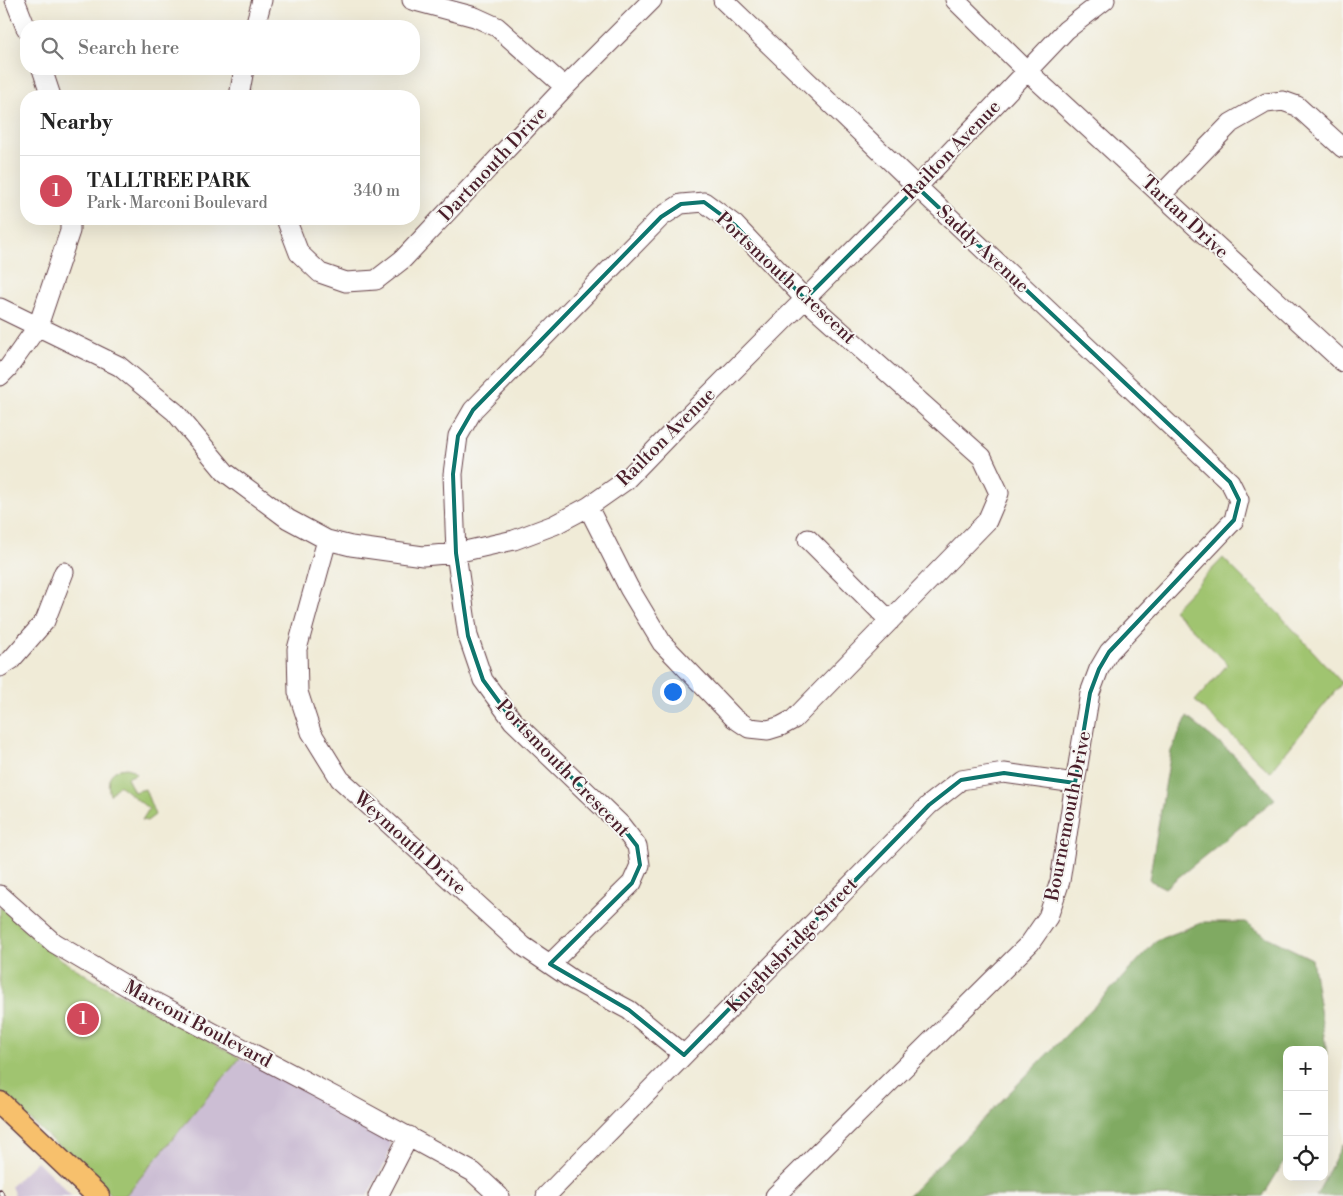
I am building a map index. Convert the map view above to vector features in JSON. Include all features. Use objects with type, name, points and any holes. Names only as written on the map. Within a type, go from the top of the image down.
[{"type":"main road","points":[[0,1103],[98,1196]]},
{"type":"street","points":[[16,0],[23,20]]},
{"type":"street","points":[[257,20],[262,0]]},
{"type":"street","points":[[412,0],[475,17],[497,27],[565,87]]},
{"type":"street","name":"Dartmouth Drive","points":[[288,225],[299,252],[320,273],[346,282],[376,280],[403,259],[565,87],[652,0]]},
{"type":"street","name":"Saddy Avenue","points":[[723,0],[1230,482],[1239,500]]},
{"type":"street","name":"Tartan Drive","points":[[955,0],[1027,71],[1343,362]]},
{"type":"street","name":"Railton Avenue","points":[[0,308],[118,366],[175,412],[225,472],[288,518],[327,540],[351,546],[423,556],[456,553],[514,540],[554,525],[588,507],[625,481],[917,186],[1066,30],[1105,0]]},
{"type":"street","points":[[44,75],[49,90]]},
{"type":"street","points":[[240,90],[243,75]]},
{"type":"street","points":[[1161,195],[1231,123],[1266,103],[1283,101],[1297,106],[1343,148]]},
{"type":"street","name":"Portsmouth Crescent","points":[[550,964],[632,883],[640,865],[637,846],[620,824],[513,721],[483,680],[468,636],[456,553],[453,474],[458,436],[473,410],[661,217],[681,204],[704,202],[735,225],[805,299],[982,457],[999,493],[987,522],[794,719],[768,730],[749,728],[734,718],[662,643],[629,588],[588,507]]},
{"type":"street","points":[[0,376],[8,368],[38,326],[70,231],[70,225]]},
{"type":"street","name":"Bournemouth Drive","points":[[776,1196],[1030,943],[1048,917],[1060,881],[1090,693],[1099,669],[1109,652],[1234,520],[1239,500]]},
{"type":"street","points":[[808,539],[890,620]]},
{"type":"street","name":"Weymouth Drive","points":[[327,540],[297,649],[298,692],[311,732],[340,779],[523,946],[573,980],[629,1010],[684,1055]]},
{"type":"street","points":[[0,668],[11,660],[45,621],[64,572]]},
{"type":"street","name":"Knightsbridge Street","points":[[546,1196],[929,805],[961,780],[1004,773],[1075,783]]},
{"type":"street","name":"Marconi Boulevard","points":[[0,895],[54,943],[147,998],[409,1136]]},
{"type":"street","points":[[378,1196],[409,1136],[473,1172],[499,1196]]},
{"type":"highlighted area","points":[[917,187],[1230,482],[1239,500],[1234,520],[1109,652],[1099,669],[1090,693],[1075,783],[1004,773],[961,780],[929,805],[684,1055],[629,1010],[550,964],[632,883],[640,865],[637,846],[620,824],[513,721],[483,680],[468,636],[456,553],[453,474],[458,436],[473,410],[661,217],[681,204],[704,202],[735,225],[805,299]]},
{"type":"shaded area","points":[[240,1058],[380,1129],[391,1144],[387,1160],[367,1196],[125,1196]]},
{"type":"shaded area","points":[[37,1161],[72,1196],[15,1196],[11,1186]]},
{"type":"green space","points":[[1223,558],[1279,614],[1342,683],[1270,772],[1195,701],[1228,664],[1173,610]]},
{"type":"green space","points":[[1187,717],[1234,755],[1275,799],[1165,888],[1149,880],[1171,751]]},
{"type":"green space","points":[[127,768],[136,774],[127,778],[134,792],[145,789],[155,815],[147,821],[142,820],[149,809],[119,785],[110,795],[108,785],[110,776],[116,771]]},
{"type":"green space","points":[[0,906],[20,926],[59,958],[94,980],[240,1058],[125,1196],[112,1196],[0,1092]]},
{"type":"green space","points":[[1204,922],[1245,922],[1263,935],[1312,959],[1326,1046],[1283,1046],[1283,1164],[1263,1196],[908,1196],[1119,981],[1157,940]]},
{"type":"green space","points":[[1343,1143],[1343,1196],[1316,1196],[1324,1181],[1328,1181],[1328,1172]]},
{"type":"railway","points":[[0,1191],[2,1196]]},
{"type":"place","name":"TALLTREE PARK","points":[[83,1019]]}]
